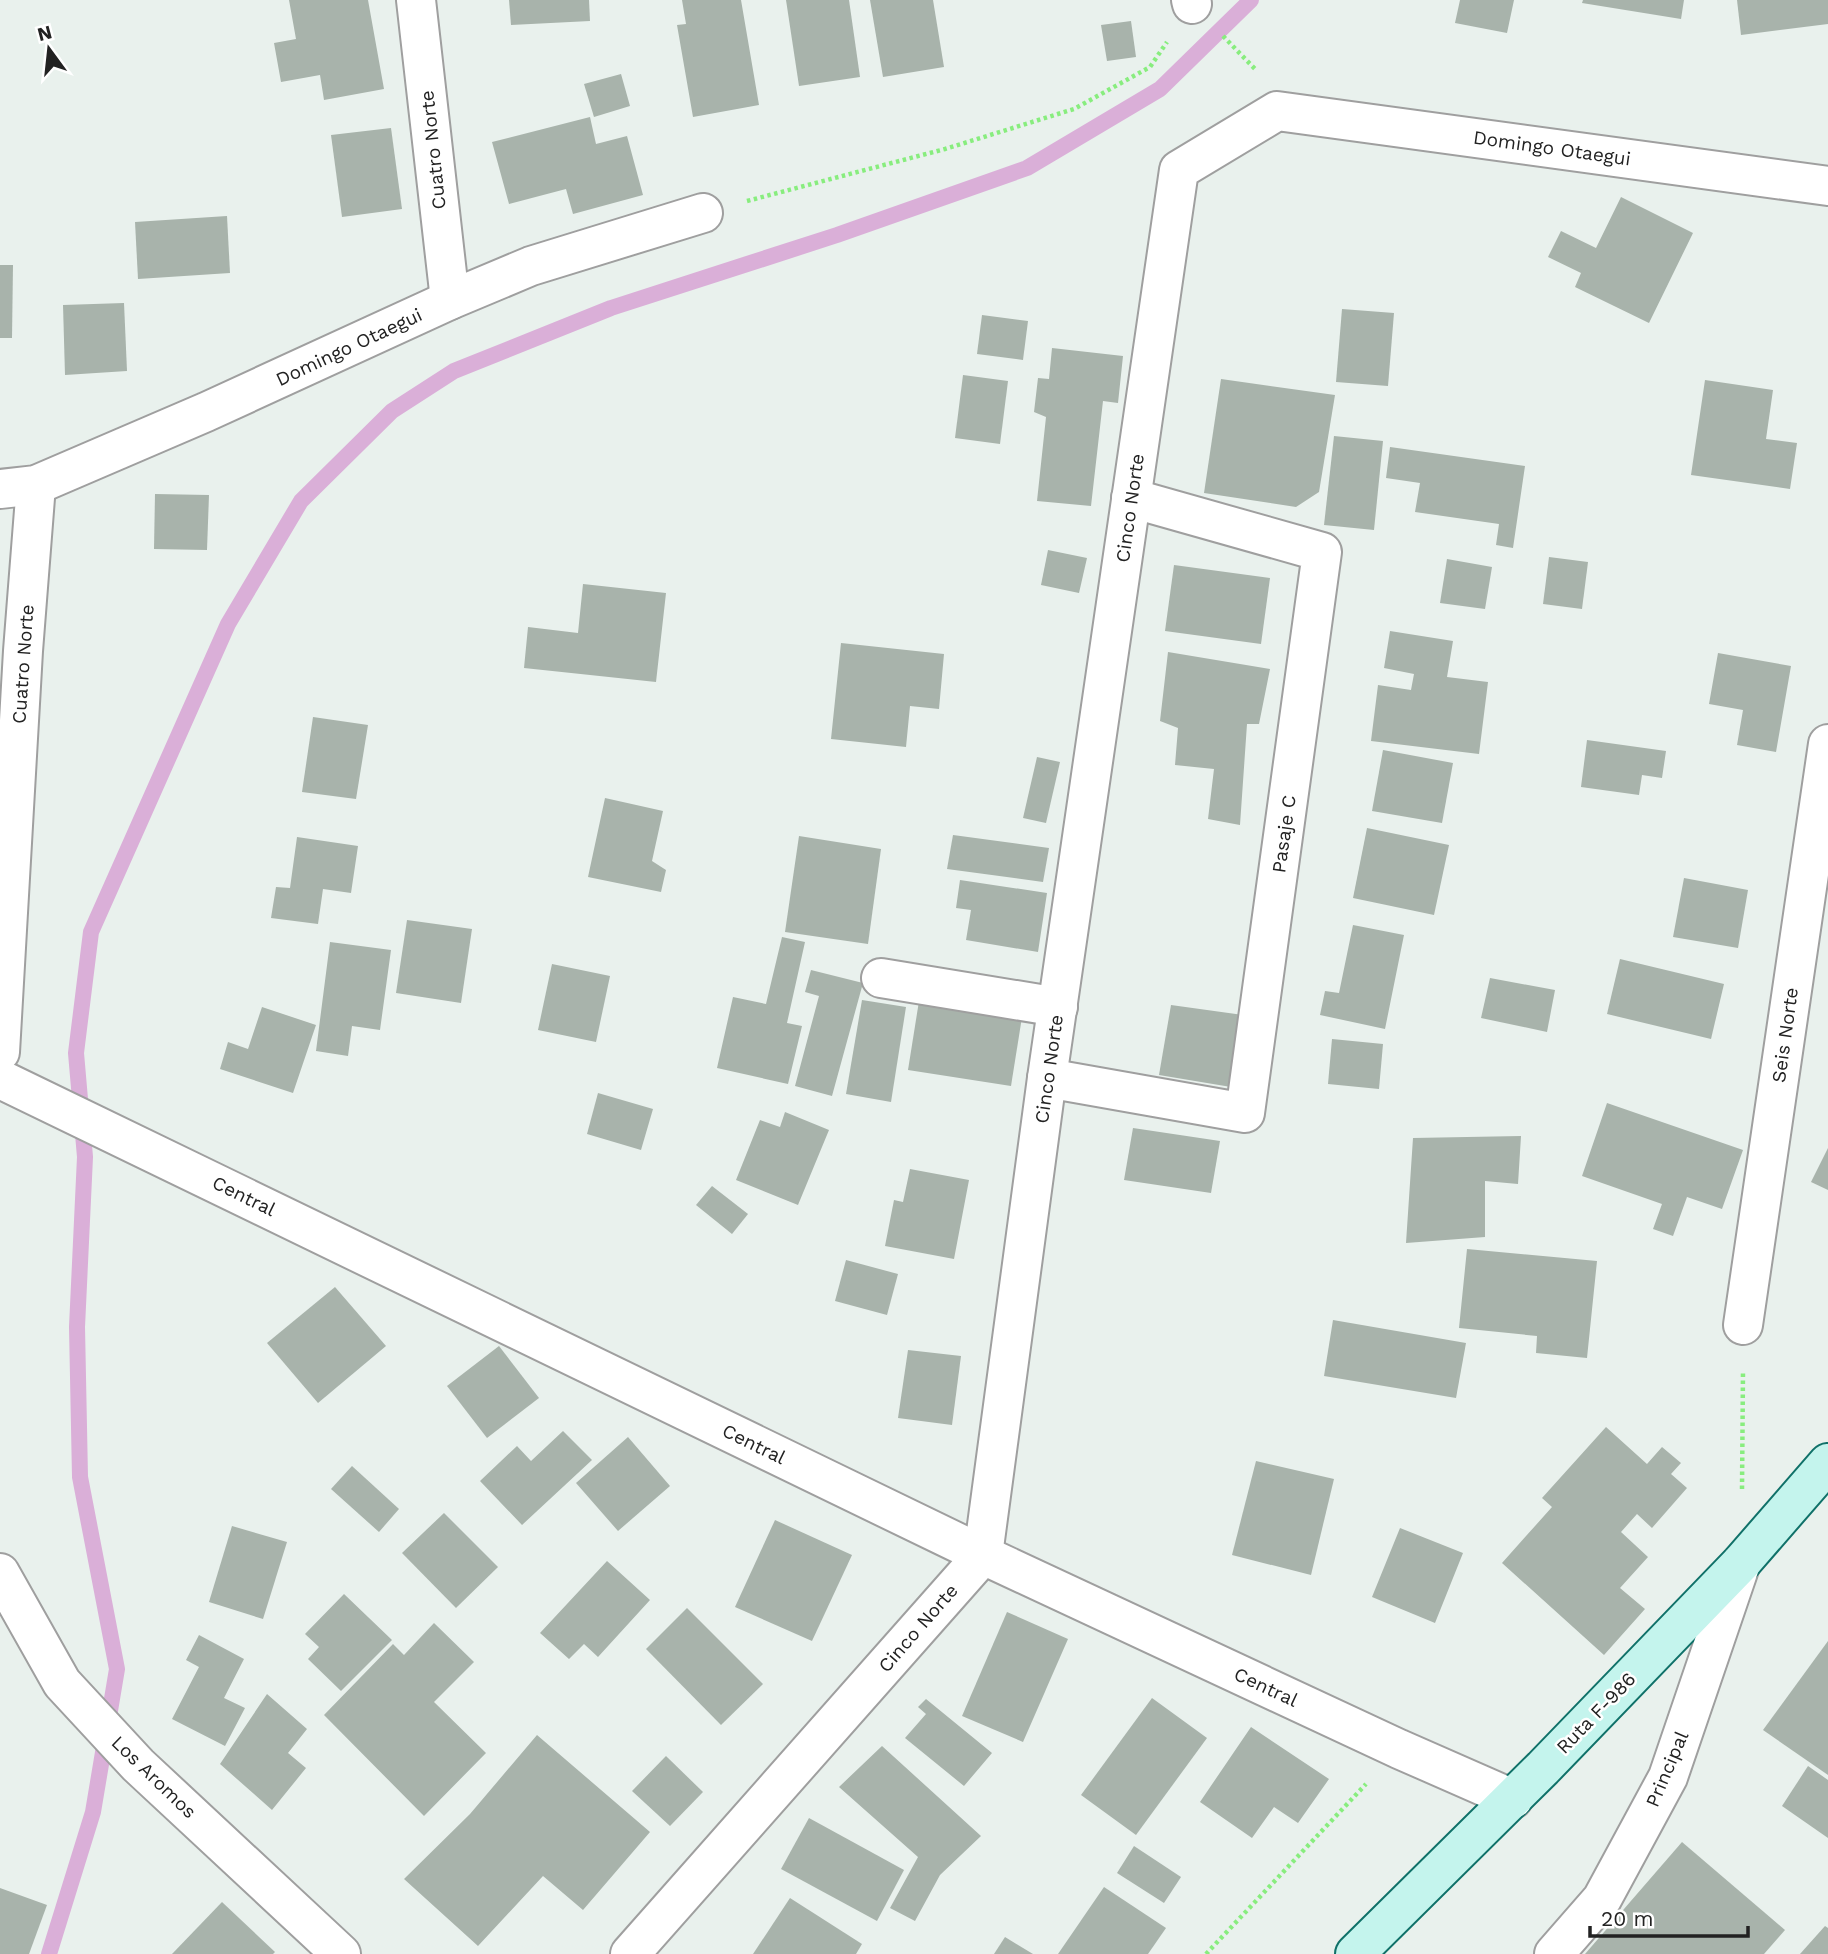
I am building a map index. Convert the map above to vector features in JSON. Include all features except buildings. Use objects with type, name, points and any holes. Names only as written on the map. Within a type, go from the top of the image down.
[{"type":"main road","name":"Ruta F-986","points":[[1354,1954],[1513,1799],[1741,1563],[1828,1463]]},
{"type":"street","name":"Cuatro Norte","points":[[416,0],[450,300]]},
{"type":"street","name":"Domingo Otaegui","points":[[1277,111],[1828,186]]},
{"type":"street","name":"Cinco Norte","points":[[630,1954],[983,1555],[1047,1078],[1179,170],[1277,111]]},
{"type":"street","name":"Domingo Otaegui","points":[[18,487],[206,412],[450,300],[531,266],[703,213]]},
{"type":"street","name":"Cuatro Norte","points":[[0,1052],[23,651],[18,487]]},
{"type":"street","name":"Pasaje C","points":[[1047,1078],[1245,1113],[1322,552],[1131,498]]},
{"type":"street","name":"Seis Norte","points":[[1743,1325],[1828,744]]},
{"type":"street","points":[[881,978],[1058,1007]]},
{"type":"street","name":"Central","points":[[0,1079],[983,1555],[1399,1749],[1513,1799]]},
{"type":"street","name":"Principal","points":[[1554,1954],[1602,1899],[1668,1777],[1741,1563]]},
{"type":"street","name":"Los Aromos","points":[[0,1573],[62,1684],[138,1765],[341,1954]]},
{"type":"path","points":[[703,213],[944,149],[1074,109],[1150,67],[1192,2],[1257,70]]},
{"type":"path","points":[[1742,1493],[1743,1325]]},
{"type":"path","points":[[1206,1954],[1399,1749]]},
{"type":"waterway","points":[[49,1954],[93,1812],[117,1669],[80,1477],[77,1327],[85,1157],[76,1053],[91,932],[228,624],[301,501],[392,411],[454,371],[611,308],[837,235],[1027,168],[1160,89],[1251,0]]}]
